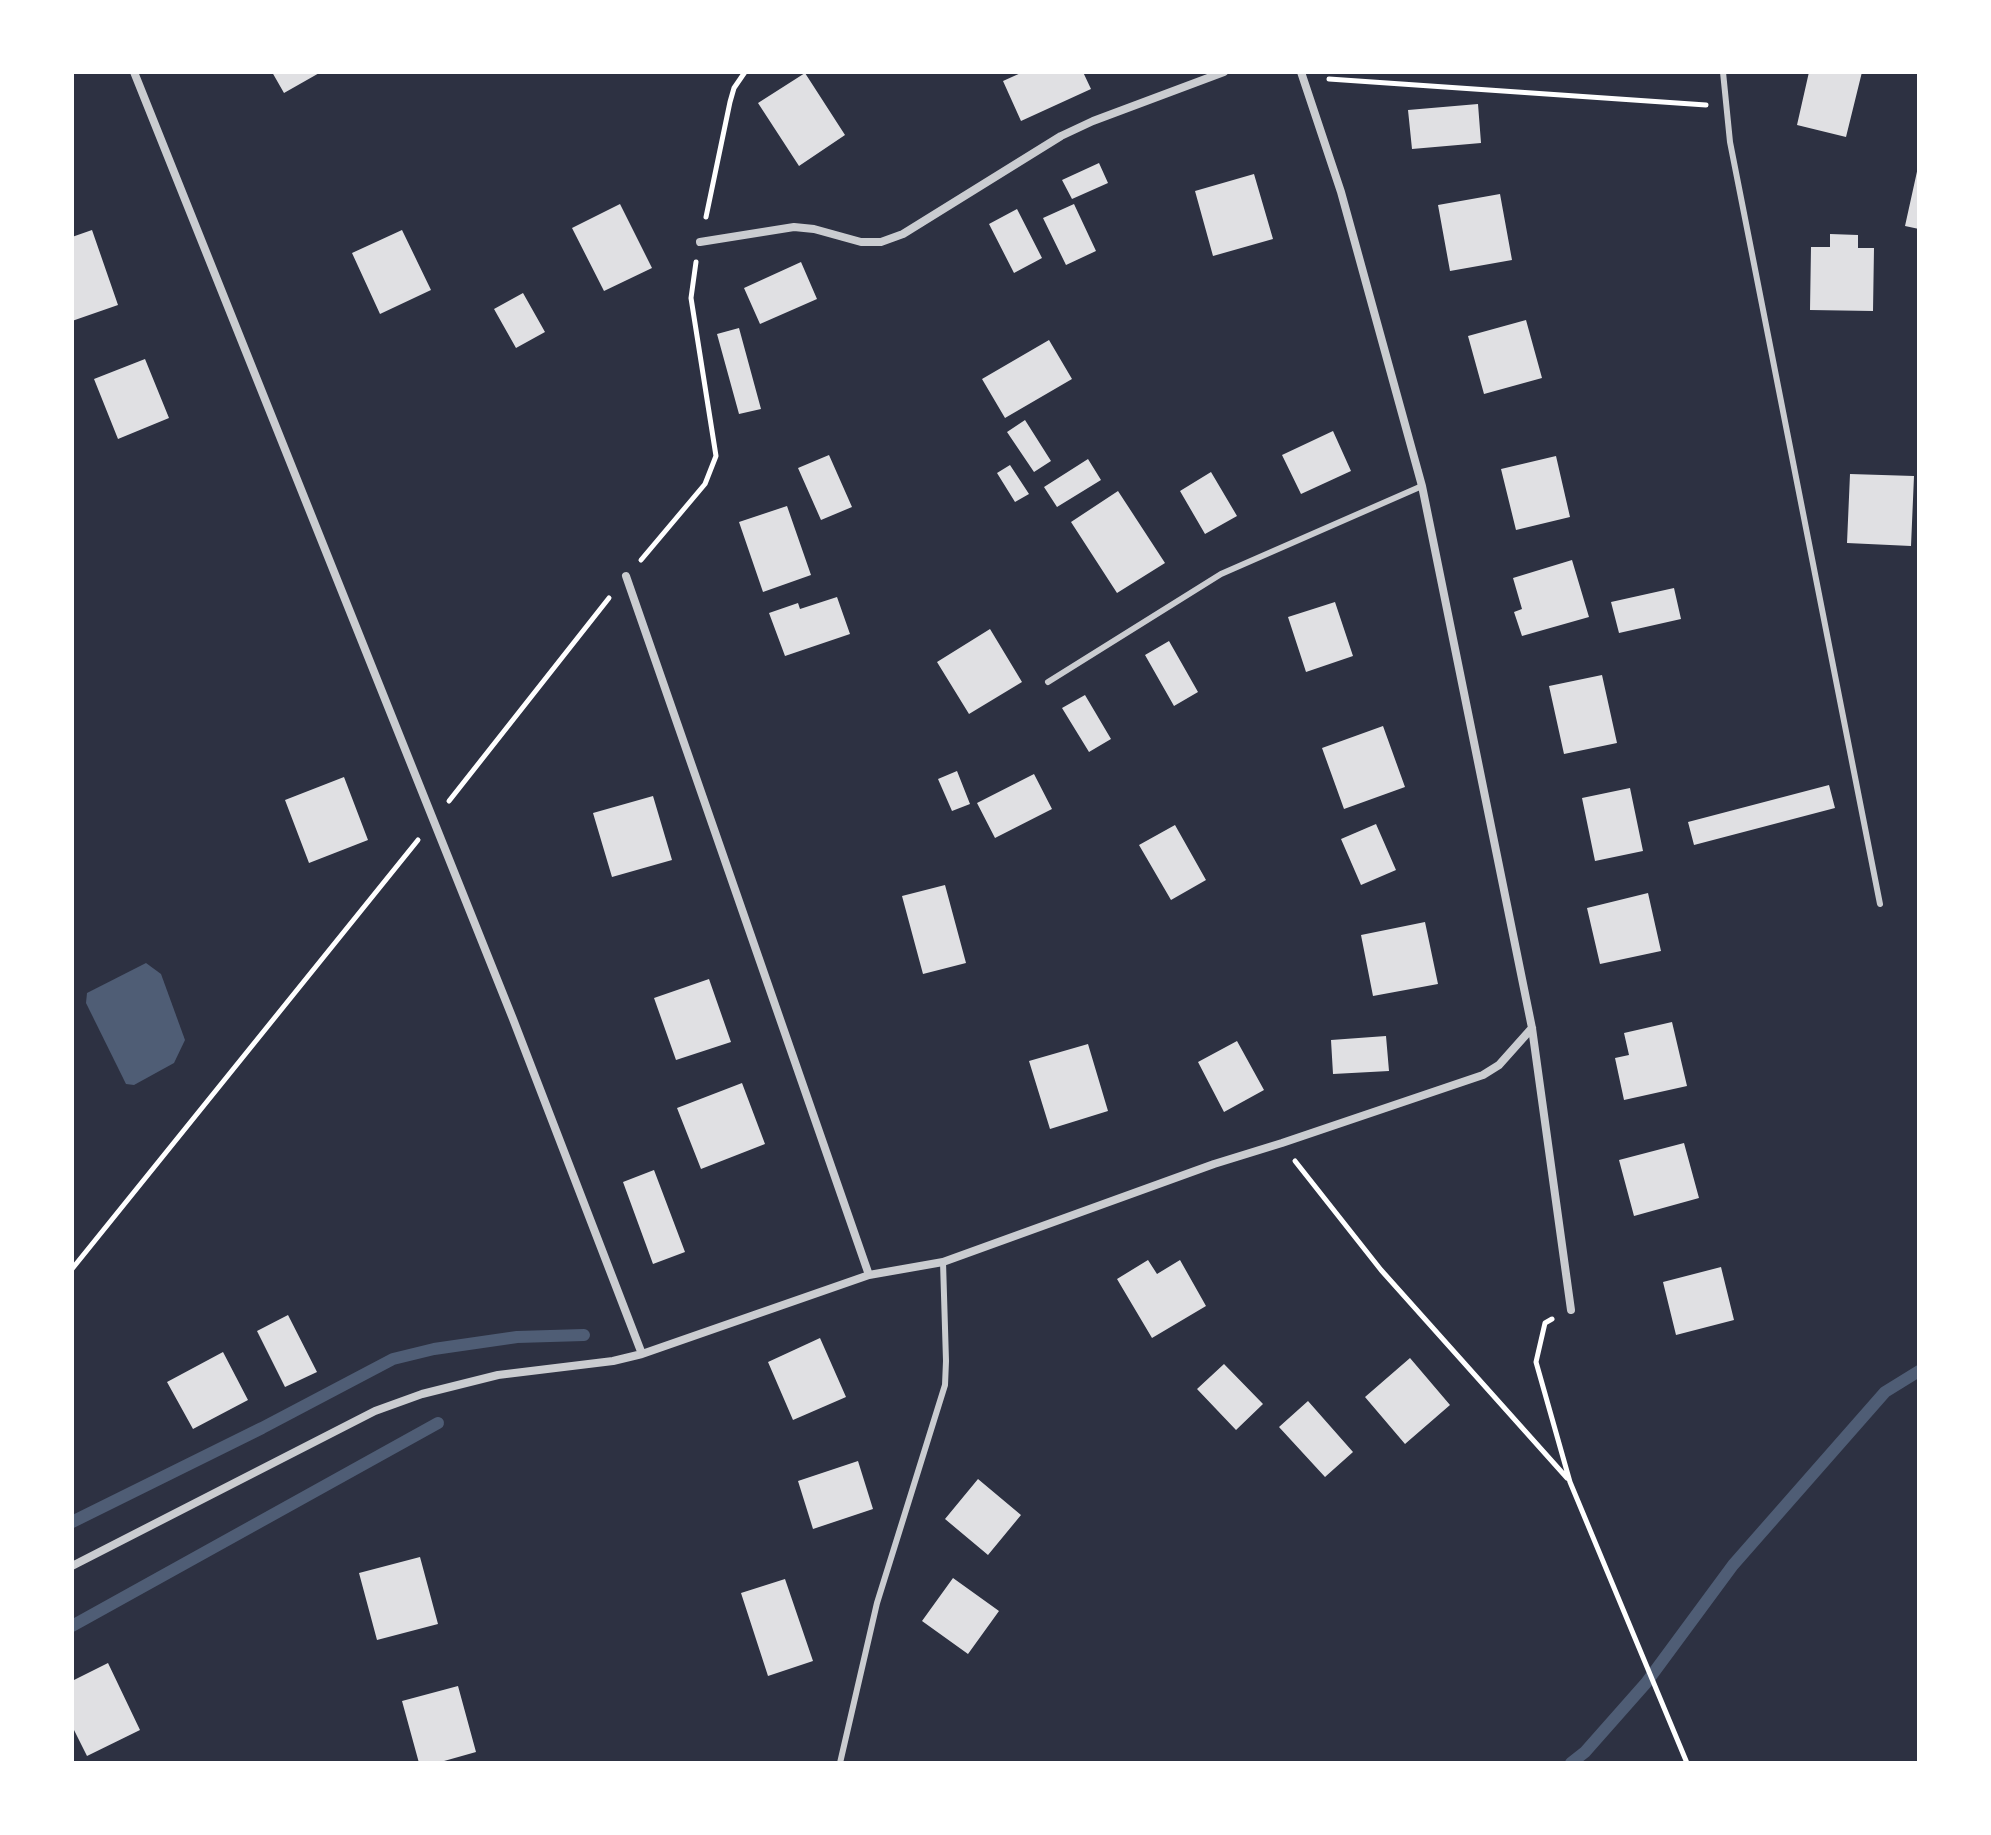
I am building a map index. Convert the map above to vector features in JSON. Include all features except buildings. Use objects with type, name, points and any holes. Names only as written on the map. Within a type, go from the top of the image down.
[{"type":"street","points":[[134,72],[513,1019],[642,1354]]},
{"type":"street","points":[[700,242],[794,227],[814,229],[861,242],[881,242],[903,234],[1061,136],[1224,72]]},
{"type":"street","points":[[1302,75],[1341,192],[1422,486],[1532,1028],[1571,1310]]},
{"type":"street","points":[[626,576],[869,1275]]},
{"type":"street","points":[[72,1566],[375,1411],[410,1398],[498,1375],[613,1361],[642,1354],[869,1275],[943,1262],[1214,1164],[1483,1075],[1499,1065],[1532,1028]]},
{"type":"lane","points":[[1723,72],[1730,142],[1880,904]]},
{"type":"lane","points":[[1048,682],[1221,574],[1422,486]]},
{"type":"lane","points":[[840,1763],[877,1603],[945,1385],[943,1262]]},
{"type":"path","points":[[72,1269],[626,576],[705,484],[716,456],[691,298],[730,102],[734,88],[745,72]]},
{"type":"path","points":[[1302,75],[1727,106]]},
{"type":"path","points":[[1282,1143],[1381,1270],[1570,1482]]},
{"type":"path","points":[[1571,1310],[1545,1323],[1536,1362],[1570,1482],[1687,1763]]},
{"type":"water","points":[[146,963],[161,974],[185,1040],[174,1063],[134,1085],[126,1084],[86,1003],[87,993]]},
{"type":"waterway","points":[[72,1522],[393,1359],[434,1349],[517,1337],[584,1335]]},
{"type":"waterway","points":[[1571,1763],[1585,1752],[1646,1683],[1733,1565],[1885,1392],[1919,1371]]},
{"type":"waterway","points":[[72,1626],[438,1423]]}]
